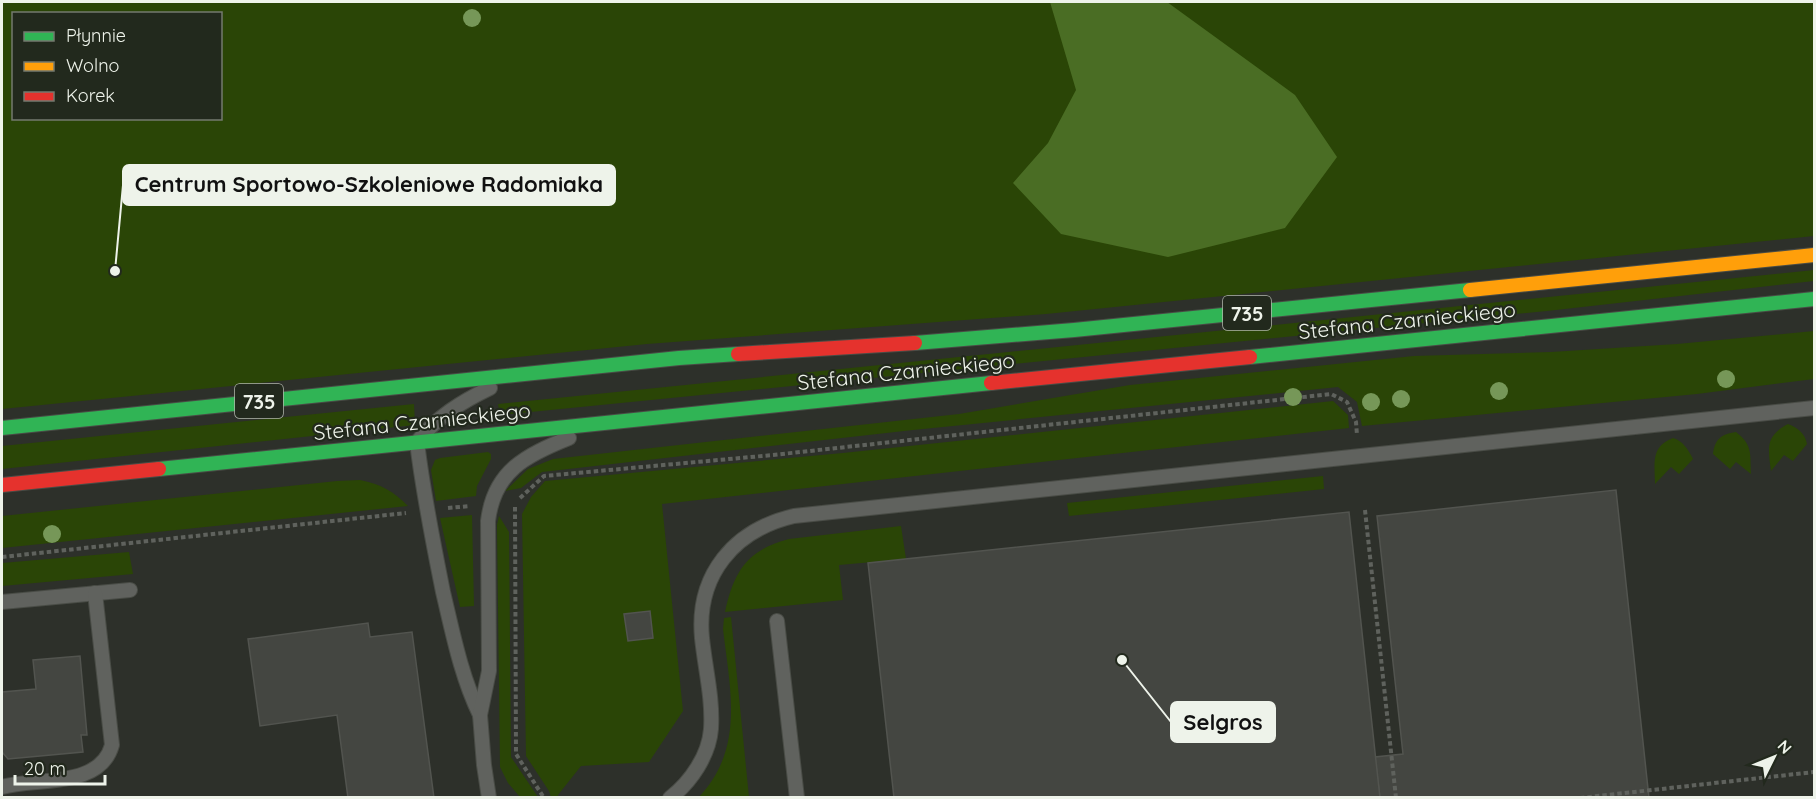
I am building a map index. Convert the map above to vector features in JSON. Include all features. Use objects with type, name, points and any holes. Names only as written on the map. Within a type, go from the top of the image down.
[{"type":"main road","name":"Stefana Czarnieckiego","points":[[2,428],[679,358],[1063,331],[1815,255]]},
{"type":"main road","name":"Stefana Czarnieckiego","points":[[2,485],[1815,299]]},
{"type":"lane","points":[[480,715],[464,677],[448,614],[426,511],[417,442],[428,429],[455,406],[517,374]]},
{"type":"lane","points":[[670,798],[694,772],[702,758],[711,731],[702,636],[704,599],[709,583],[716,569],[733,547],[753,531],[767,524],[794,516],[1815,408]]},
{"type":"lane","points":[[489,798],[480,715],[489,671],[488,533],[490,504],[505,476],[517,464],[544,448],[607,423]]},
{"type":"lane","points":[[2,602],[130,590]]},
{"type":"lane","points":[[2,787],[87,775],[105,761],[111,752],[95,593]]},
{"type":"lane","points":[[777,621],[797,798]]},
{"type":"path","points":[[544,798],[544,794],[516,754],[515,503],[544,476],[773,455],[1332,394],[1347,402],[1356,422],[1358,440]]},
{"type":"path","points":[[438,509],[474,506]]},
{"type":"path","points":[[1365,510],[1396,798]]},
{"type":"path","points":[[2,557],[412,512]]},
{"type":"path","points":[[1580,798],[1815,772]]},
{"type":"green space","points":[[2,2],[1814,2],[1814,236],[1046,314],[647,344],[2,409]]},
{"type":"green space","points":[[1050,2],[1167,2],[1295,95],[1337,157],[1285,228],[1168,257],[1061,234],[1013,183],[1048,143],[1076,90]]},
{"type":"green space","points":[[1814,270],[1814,281],[1547,311],[500,415],[498,404]]},
{"type":"green space","points":[[1814,331],[1814,379],[1697,394],[1362,426],[1357,402],[1338,387],[913,430],[542,472],[521,488],[505,491],[528,469],[553,459],[959,414],[1130,385],[1414,356],[1551,352],[1677,344]]},
{"type":"green space","points":[[1333,401],[1348,415],[1349,428],[662,504],[683,711],[649,762],[581,766],[558,797],[551,797],[526,756],[522,514],[531,497],[545,481],[843,453]]},
{"type":"green space","points":[[414,404],[415,425],[2,469],[2,446]]},
{"type":"green space","points":[[1788,424],[1800,431],[1807,444],[1793,461],[1784,455],[1771,471],[1770,443],[1775,433]]},
{"type":"green space","points":[[1736,432],[1748,446],[1751,474],[1736,462],[1730,469],[1713,454],[1720,438]]},
{"type":"green space","points":[[1673,438],[1685,446],[1693,459],[1679,474],[1671,467],[1655,484],[1657,451],[1660,446]]},
{"type":"green space","points":[[488,452],[491,454],[491,459],[477,486],[476,496],[436,501],[431,470],[435,460]]},
{"type":"green space","points":[[1323,476],[1324,489],[1069,516],[1067,503]]},
{"type":"green space","points":[[360,480],[386,489],[408,506],[2,548],[2,516]]},
{"type":"green space","points":[[472,515],[474,606],[460,607],[440,518]]},
{"type":"green space","points":[[499,516],[509,532],[511,757],[538,797],[520,797],[508,783],[500,767],[497,525]]},
{"type":"green space","points":[[901,526],[906,559],[839,565],[843,600],[725,612],[738,574],[753,556],[763,549],[789,539]]},
{"type":"green space","points":[[129,552],[133,574],[2,586],[2,563]]},
{"type":"green space","points":[[731,617],[749,797],[699,797],[714,778],[729,738],[731,696],[723,629],[724,618]]},
{"type":"building","points":[[1616,490],[1649,798],[1380,798],[1375,757],[1403,754],[1377,516]]},
{"type":"building","points":[[1349,512],[1380,798],[894,798],[868,563]]},
{"type":"building","points":[[650,611],[653,638],[628,641],[624,614]]},
{"type":"building","points":[[368,623],[370,637],[412,632],[434,798],[348,798],[337,715],[260,726],[248,639]]},
{"type":"building","points":[[80,656],[87,735],[81,735],[83,752],[8,759],[2,752],[2,692],[36,689],[33,660]]},
{"type":"traffic: fast","points":[[915,343],[1074,330],[1470,290]]},
{"type":"traffic: fast","points":[[1250,357],[1814,299]]},
{"type":"traffic: fast","points":[[2,428],[679,358],[738,354]]},
{"type":"traffic: fast","points":[[159,469],[991,383]]},
{"type":"traffic: slow","points":[[1470,290],[1814,255]]},
{"type":"traffic: jam","points":[[738,354],[915,343]]},
{"type":"traffic: jam","points":[[991,383],[1250,357]]},
{"type":"traffic: jam","points":[[2,485],[159,469]]},
{"type":"place","name":"Centrum Sportowo-Szkoleniowe Radomiaka","points":[[115,271]]},
{"type":"place","name":"Selgros","points":[[1122,660]]}]
